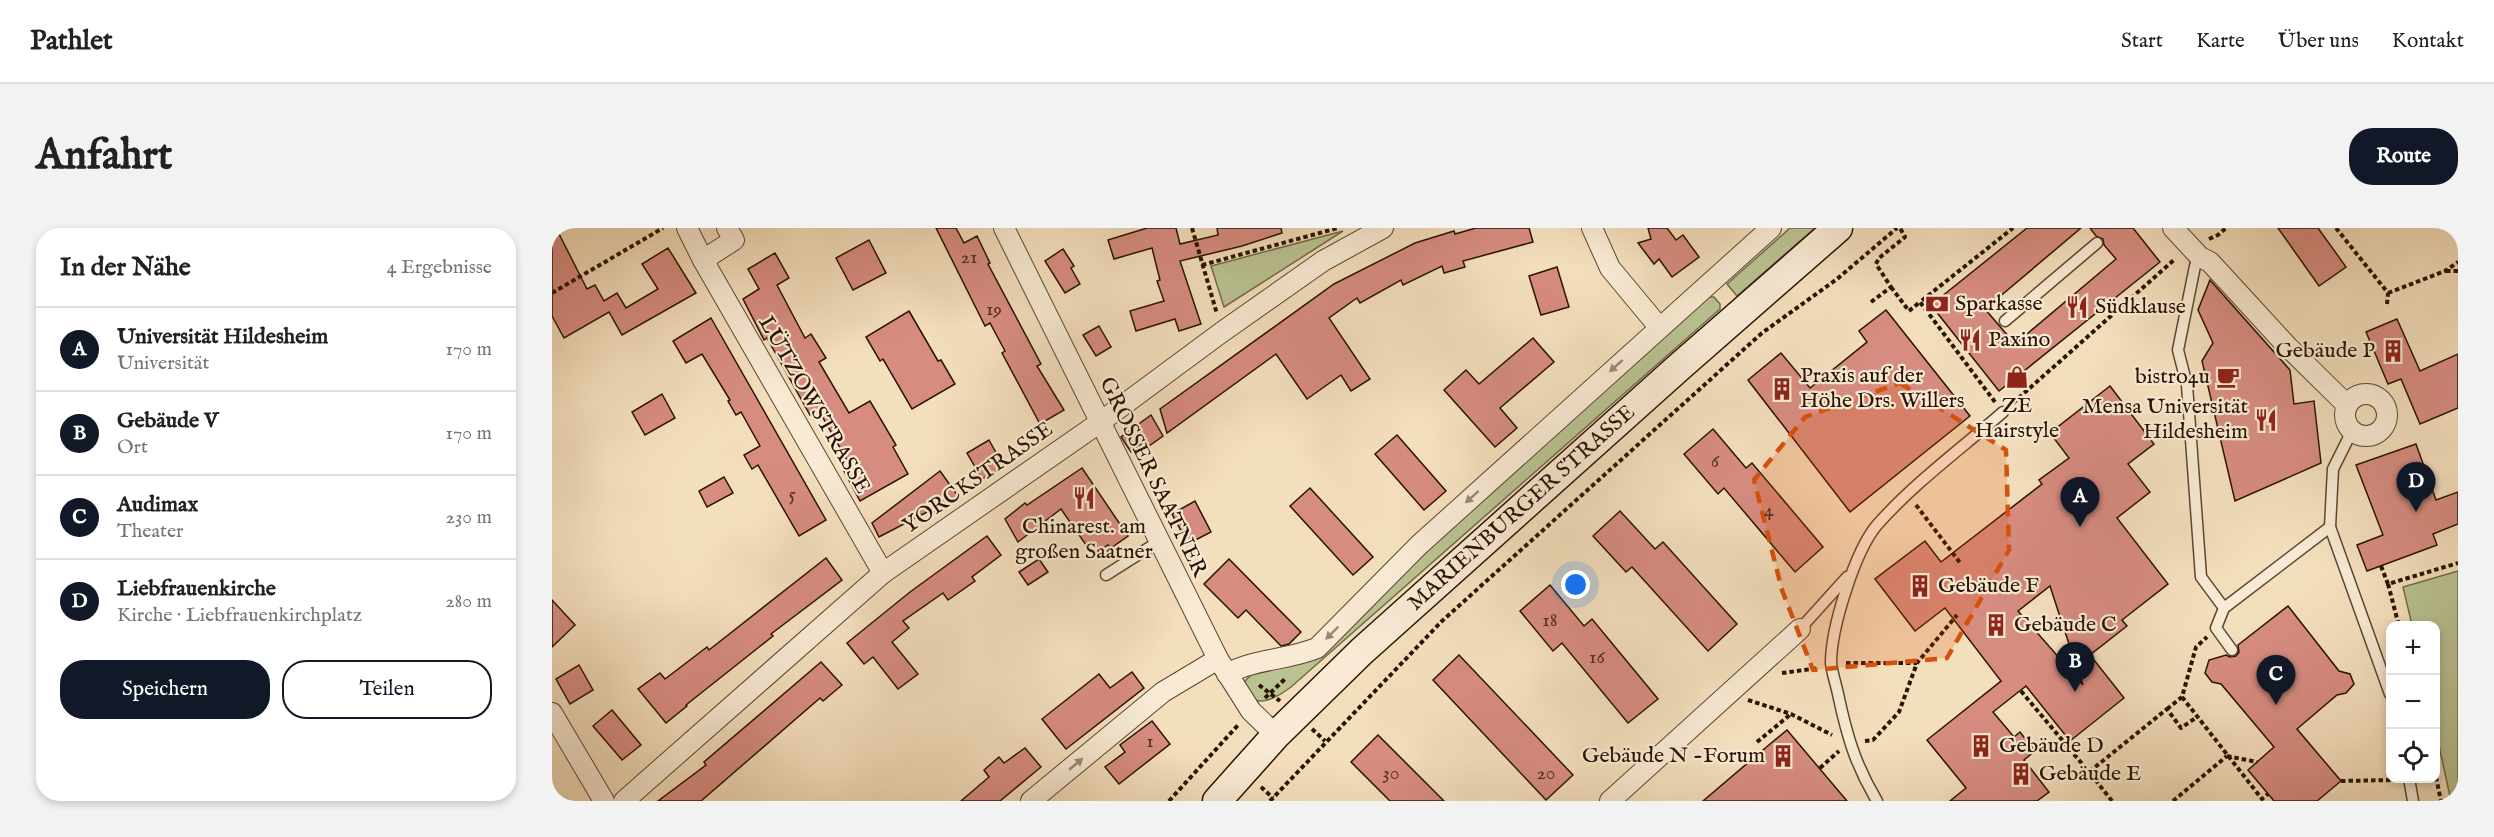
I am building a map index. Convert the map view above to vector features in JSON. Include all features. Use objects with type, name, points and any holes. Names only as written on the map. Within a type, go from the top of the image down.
[{"type":"main road","name":"MARIENBURGER STRASSE","points":[[1217,801],[1276,735],[1362,651],[1838,228]]},
{"type":"street","name":"LÜTZOWSTRASSE","points":[[687,228],[703,260],[883,573]]},
{"type":"street","points":[[703,260],[734,240],[727,228]]},
{"type":"street","name":"GROSSER SAATNER","points":[[1004,228],[1158,542],[1251,711],[1276,735]]},
{"type":"street","name":"YORCKSTRASSE","points":[[624,801],[883,573],[1099,423],[1323,261],[1383,228]]},
{"type":"street","points":[[1592,228],[1610,268],[1659,327]]},
{"type":"street","name":"MARIENBURGER STRASSE","points":[[1227,667],[1299,656],[1317,648],[1419,545],[1771,228]]},
{"type":"street","points":[[2173,228],[2200,257],[2210,262],[2288,347],[2347,405]]},
{"type":"street","points":[[2369,394],[2380,400],[2386,411],[2384,425],[2374,434],[2366,436],[2352,432],[2345,419],[2347,405],[2356,396],[2369,394]]},
{"type":"street","points":[[1610,801],[1800,629]]},
{"type":"street","points":[[1031,801],[1163,692],[1227,667]]},
{"type":"street","points":[[552,713],[604,801]]},
{"type":"lane","points":[[2005,321],[2097,243]]},
{"type":"lane","points":[[2200,257],[2195,266],[2178,350],[2187,385],[2201,577],[2224,608]]},
{"type":"lane","points":[[1877,801],[1863,777],[1849,743],[1831,663],[1845,591],[1851,573],[1876,527],[1908,495],[2003,412]]},
{"type":"lane","points":[[2352,432],[2333,468],[2330,527],[2386,680]]},
{"type":"lane","points":[[2232,650],[2216,628],[2224,608],[2330,527]]},
{"type":"lane","points":[[1106,575],[1158,542]]},
{"type":"lane","points":[[1800,629],[1851,573]]},
{"type":"lane","points":[[2410,783],[2413,801]]},
{"type":"path","points":[[552,293],[663,228]]},
{"type":"path","points":[[1192,228],[1222,332]]},
{"type":"path","points":[[1202,265],[1338,228]]},
{"type":"path","points":[[1270,801],[1442,621],[1762,333],[1837,279],[1898,228],[1905,237],[1876,264],[1909,311],[2013,228]]},
{"type":"path","points":[[2336,228],[2388,293],[2387,304]]},
{"type":"path","points":[[1920,302],[2003,412],[2173,261]]},
{"type":"path","points":[[2388,293],[2445,271],[2458,262]]},
{"type":"path","points":[[2445,271],[2458,272]]},
{"type":"path","points":[[1871,302],[1891,287]]},
{"type":"path","points":[[1908,495],[1961,564]]},
{"type":"path","points":[[2388,584],[2458,563]]},
{"type":"path","points":[[2381,566],[2398,621]]},
{"type":"path","points":[[1820,768],[1849,743],[1873,740],[1899,712],[1917,663],[1957,615]]},
{"type":"path","points":[[2089,772],[2182,697],[2196,647]]},
{"type":"path","points":[[1831,663],[1917,663]]},
{"type":"path","points":[[1227,667],[1297,715],[1325,741]]},
{"type":"path","points":[[2021,691],[2089,772],[2109,800]]},
{"type":"path","points":[[2182,697],[2262,799],[2268,794]]},
{"type":"path","points":[[1742,698],[1791,714],[1849,743]]},
{"type":"path","points":[[2167,709],[2181,728],[2197,717]]},
{"type":"path","points":[[1756,742],[1791,714]]},
{"type":"path","points":[[2227,756],[2257,762]]},
{"type":"path","points":[[2173,801],[2227,756]]},
{"type":"path","points":[[2341,781],[2386,780]]},
{"type":"path","points":[[2437,783],[2441,801]]},
{"type":"highlighted area","points":[[1900,383],[2006,450],[2009,550],[1947,658],[1813,670],[1782,590],[1754,480],[1805,417]]},
{"type":"green space","points":[[1790,228],[1815,228],[1737,296],[1727,284]]},
{"type":"green space","points":[[1343,231],[1224,307],[1211,266]]},
{"type":"green space","points":[[1709,297],[1714,297],[1720,304],[1720,309],[1291,687],[1278,696],[1264,701],[1252,698],[1247,691],[1245,681],[1251,675],[1287,666],[1424,551]]},
{"type":"green space","points":[[2458,571],[2458,801],[2451,801],[2440,750],[2440,621],[2411,621],[2403,587]]},
{"type":"building","points":[[552,228],[556,228],[587,289],[595,285],[604,301],[617,293],[626,308],[658,289],[642,264],[668,248],[696,293],[622,335],[609,312],[564,338],[552,316]]},
{"type":"building","points":[[936,228],[956,228],[964,243],[977,236],[990,263],[988,264],[1041,364],[1037,366],[1064,410],[1040,424],[1002,353],[1005,351],[990,323],[985,326]]},
{"type":"building","points":[[1147,228],[1176,228],[1180,244],[1218,235],[1217,228],[1281,228],[1282,233],[1242,246],[1180,261],[1201,324],[1179,331],[1175,319],[1136,331],[1130,311],[1164,301],[1157,281],[1160,280],[1152,248],[1114,259],[1108,240]]},
{"type":"building","points":[[1476,228],[1529,228],[1533,242],[1463,261],[1465,267],[1444,273],[1442,266],[1403,285],[1401,280],[1360,303],[1357,298],[1329,318],[1370,379],[1351,391],[1341,375],[1307,399],[1276,354],[1167,433],[1160,409],[1334,284],[1415,243],[1454,231],[1455,234]]},
{"type":"building","points":[[1648,228],[1667,228],[1676,240],[1683,235],[1699,257],[1672,277],[1659,259],[1654,264],[1638,243],[1651,239]]},
{"type":"building","points":[[2027,228],[2081,228],[1985,309],[2015,344],[2116,259],[2104,245],[2103,239],[2096,236],[2090,228],[2133,228],[2160,262],[1999,391],[1931,305]]},
{"type":"building","points":[[2278,228],[2318,228],[2346,267],[2319,286]]},
{"type":"building","points":[[869,240],[886,273],[853,290],[836,258]]},
{"type":"building","points":[[1063,249],[1074,266],[1071,268],[1080,284],[1065,293],[1045,261]]},
{"type":"building","points":[[775,253],[789,278],[777,285],[805,338],[811,334],[826,358],[819,362],[849,413],[870,401],[896,445],[893,447],[908,474],[860,501],[844,471],[851,467],[819,411],[810,415],[767,338],[764,340],[743,299],[759,289],[748,269]]},
{"type":"building","points":[[1557,267],[1569,307],[1541,315],[1529,276]]},
{"type":"building","points":[[2210,280],[2290,370],[2294,404],[2314,401],[2321,463],[2235,501],[2202,361],[2213,343],[2198,310]]},
{"type":"building","points":[[1886,310],[1970,416],[1850,512],[1748,380],[1781,353],[1810,388],[1867,342],[1859,331]]},
{"type":"building","points":[[909,311],[938,361],[941,360],[955,384],[912,409],[883,359],[880,361],[866,337]]},
{"type":"building","points":[[711,318],[826,520],[799,536],[758,465],[752,469],[744,455],[760,446],[741,412],[736,415],[728,401],[730,400],[702,354],[686,363],[673,341]]},
{"type":"building","points":[[2397,319],[2420,371],[2458,354],[2458,408],[2420,424],[2401,379],[2388,384],[2366,332]]},
{"type":"building","points":[[1099,326],[1111,347],[1096,356],[1083,335]]},
{"type":"building","points":[[1533,338],[1554,362],[1500,408],[1517,428],[1495,447],[1444,390],[1466,370],[1479,384]]},
{"type":"building","points":[[2110,386],[2154,444],[2128,464],[2150,492],[2117,518],[2168,584],[2122,620],[2127,626],[2090,655],[2124,698],[2070,741],[2026,686],[1993,712],[2014,737],[2020,732],[2035,751],[2024,760],[2049,792],[2037,801],[1950,801],[1966,788],[1927,740],[2001,681],[1945,608],[1915,631],[1875,579],[1925,541],[1941,562],[2042,484],[2039,480],[2069,458],[2050,433]],"holes":[[[2050,586],[2083,685],[2018,611]]]},
{"type":"building","points":[[662,394],[675,418],[645,435],[632,412]]},
{"type":"building","points":[[1151,415],[1163,436],[1149,446],[1145,441],[1131,452],[1121,437]]},
{"type":"building","points":[[1713,429],[1746,468],[1752,463],[1823,547],[1795,572],[1724,488],[1718,494],[1684,454]]},
{"type":"building","points":[[1397,435],[1446,491],[1424,510],[1375,454]]},
{"type":"building","points":[[989,440],[1004,467],[982,479],[967,453]]},
{"type":"building","points":[[2416,444],[2436,500],[2458,492],[2458,524],[2433,534],[2437,545],[2367,571],[2357,545],[2383,535],[2356,465]]},
{"type":"building","points":[[1082,468],[1128,536],[1111,548],[1108,545],[1093,555],[1061,509],[1018,542],[1005,519],[1025,503],[1027,505]]},
{"type":"building","points":[[940,471],[958,496],[933,513],[931,510],[879,537],[872,523]]},
{"type":"building","points":[[724,477],[733,493],[707,507],[699,491]]},
{"type":"building","points":[[1310,488],[1373,557],[1353,575],[1290,506]]},
{"type":"building","points":[[1195,501],[1211,532],[1188,544],[1172,514]]},
{"type":"building","points":[[1620,511],[1655,549],[1663,542],[1737,624],[1708,651],[1632,567],[1626,572],[1593,536]]},
{"type":"building","points":[[987,536],[1001,555],[972,577],[975,581],[948,600],[943,593],[903,621],[909,628],[892,642],[918,674],[898,689],[873,657],[864,664],[847,643],[910,592]]},
{"type":"building","points":[[826,558],[842,580],[771,634],[773,636],[666,723],[638,689],[660,673],[665,679],[707,647],[709,650]]},
{"type":"building","points":[[1039,559],[1048,572],[1028,585],[1019,572]]},
{"type":"building","points":[[1229,559],[1301,632],[1289,644],[1281,646],[1246,610],[1238,618],[1204,584]]},
{"type":"building","points":[[1550,585],[1584,626],[1592,619],[1658,699],[1628,723],[1562,643],[1553,651],[1520,611]]},
{"type":"building","points":[[552,600],[575,625],[552,647]]},
{"type":"building","points":[[2288,606],[2339,671],[2350,674],[2354,684],[2346,693],[2337,695],[2297,729],[2341,781],[2317,801],[2274,801],[2248,770],[2274,747],[2221,684],[2212,682],[2205,673],[2209,660],[2226,655],[2236,656],[2239,652],[2238,645]]},
{"type":"building","points":[[1459,655],[1573,775],[1546,800],[1433,680]]},
{"type":"building","points":[[821,662],[842,685],[823,701],[820,698],[701,801],[658,801],[706,765],[704,762]]},
{"type":"building","points":[[579,665],[593,690],[570,704],[556,679]]},
{"type":"building","points":[[1132,672],[1144,688],[1066,749],[1042,719],[1099,674],[1110,688]]},
{"type":"building","points":[[612,710],[641,745],[622,760],[593,726]]},
{"type":"building","points":[[1152,721],[1170,744],[1119,784],[1105,767],[1125,752],[1120,745]]},
{"type":"building","name":"Gebäude N -Forum","points":[[1787,730],[1847,801],[1703,801],[1770,744]]},
{"type":"building","points":[[1378,735],[1444,801],[1390,801],[1351,762]]},
{"type":"building","points":[[1025,748],[1041,767],[1000,801],[961,801],[989,777],[984,770],[999,757],[1004,763]]},
{"type":"place","name":"Sparkasse","points":[[1937,304]]},
{"type":"place","name":"Südklause","points":[[2077,307]]},
{"type":"place","name":"Paxino","points":[[1970,340]]},
{"type":"place","name":"Gebäude P","points":[[2393,351]]},
{"type":"place","name":"ZE Hairstyle","points":[[2017,377]]},
{"type":"place","name":"bistro4u","points":[[2228,377]]},
{"type":"place","name":"Praxis auf der Höhe Drs. Willers","points":[[1782,389]]},
{"type":"place","name":"Mensa Universität Hildesheim","points":[[2266,420]]},
{"type":"place","name":"Chinarest. am großen Saatner","points":[[1084,498]]},
{"type":"place","name":"Liebfrauenkirche","points":[[2416,512]]},
{"type":"place","name":"Universität Hildesheim","points":[[2080,527]]},
{"type":"place","name":"Gebäude F","points":[[1920,586]]},
{"type":"place","name":"Gebäude C","points":[[1996,625]]},
{"type":"place","name":"Gebäude V","points":[[2075,692]]},
{"type":"place","name":"Audimax","points":[[2276,705]]},
{"type":"place","name":"Gebäude D","points":[[1981,746]]},
{"type":"place","name":"Gebäude N -Forum","points":[[1783,756]]},
{"type":"place","name":"Gebäude E","points":[[2021,774]]}]
